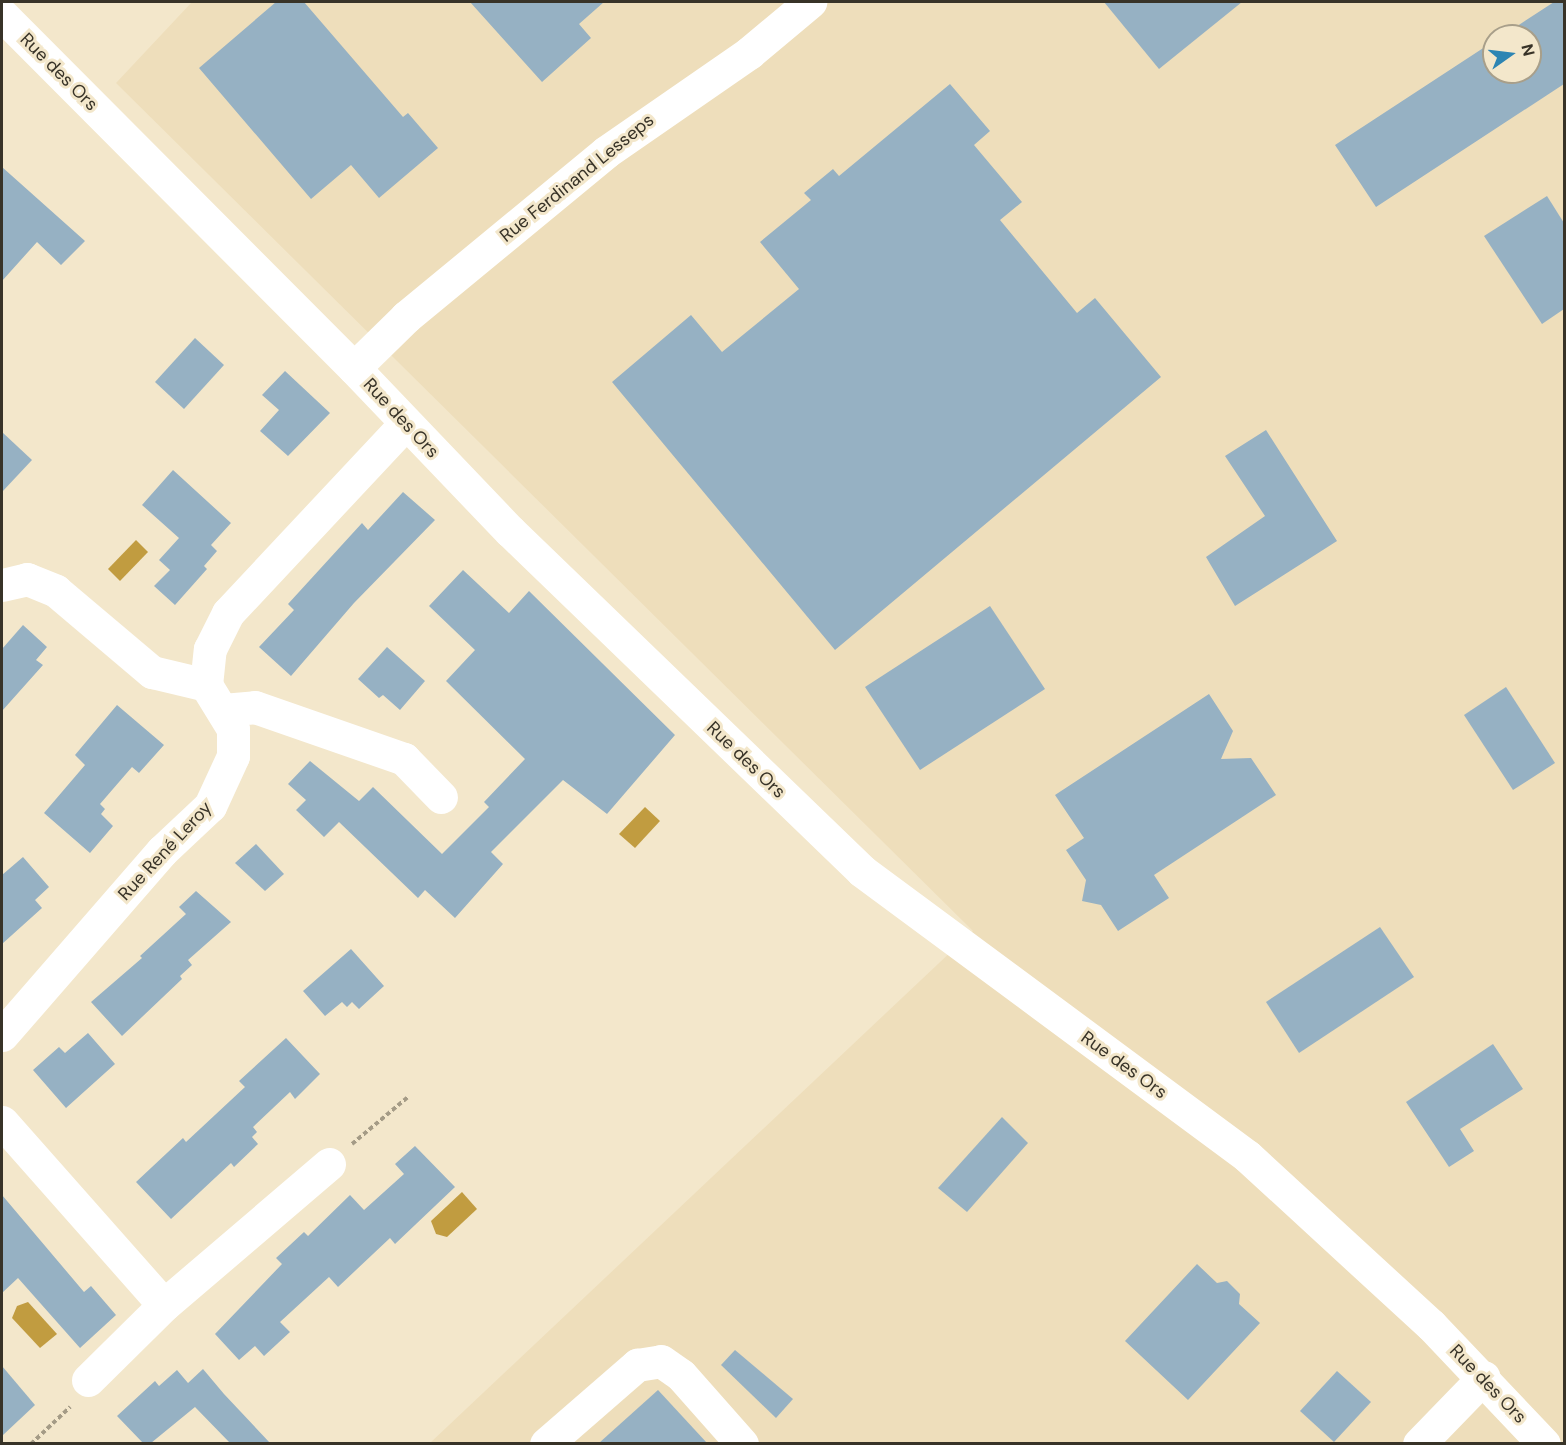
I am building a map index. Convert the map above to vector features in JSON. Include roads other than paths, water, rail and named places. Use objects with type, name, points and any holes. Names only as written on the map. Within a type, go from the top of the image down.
[{"type":"street","name":"Rue Ferdinand Lesseps","points":[[354,368],[406,317],[606,152],[749,53],[810,2]]},
{"type":"street","name":"Rue des Ors","points":[[2,15],[354,368],[510,531],[862,871],[1247,1156],[1484,1377],[1544,1443]]},
{"type":"street","name":"Rue René Leroy","points":[[2,1035],[162,851],[210,806],[233,756],[233,729],[214,698],[210,649],[228,613],[406,423]]},
{"type":"street","points":[[2,585],[27,579],[56,591],[152,672],[214,698],[255,706],[404,759],[441,797]]},
{"type":"street","points":[[2,1122],[164,1305]]},
{"type":"street","points":[[88,1380],[164,1305],[329,1164]]},
{"type":"street","points":[[546,1443],[637,1365],[661,1361],[681,1375],[742,1443]]},
{"type":"street","points":[[1419,1443],[1484,1377]]}]
